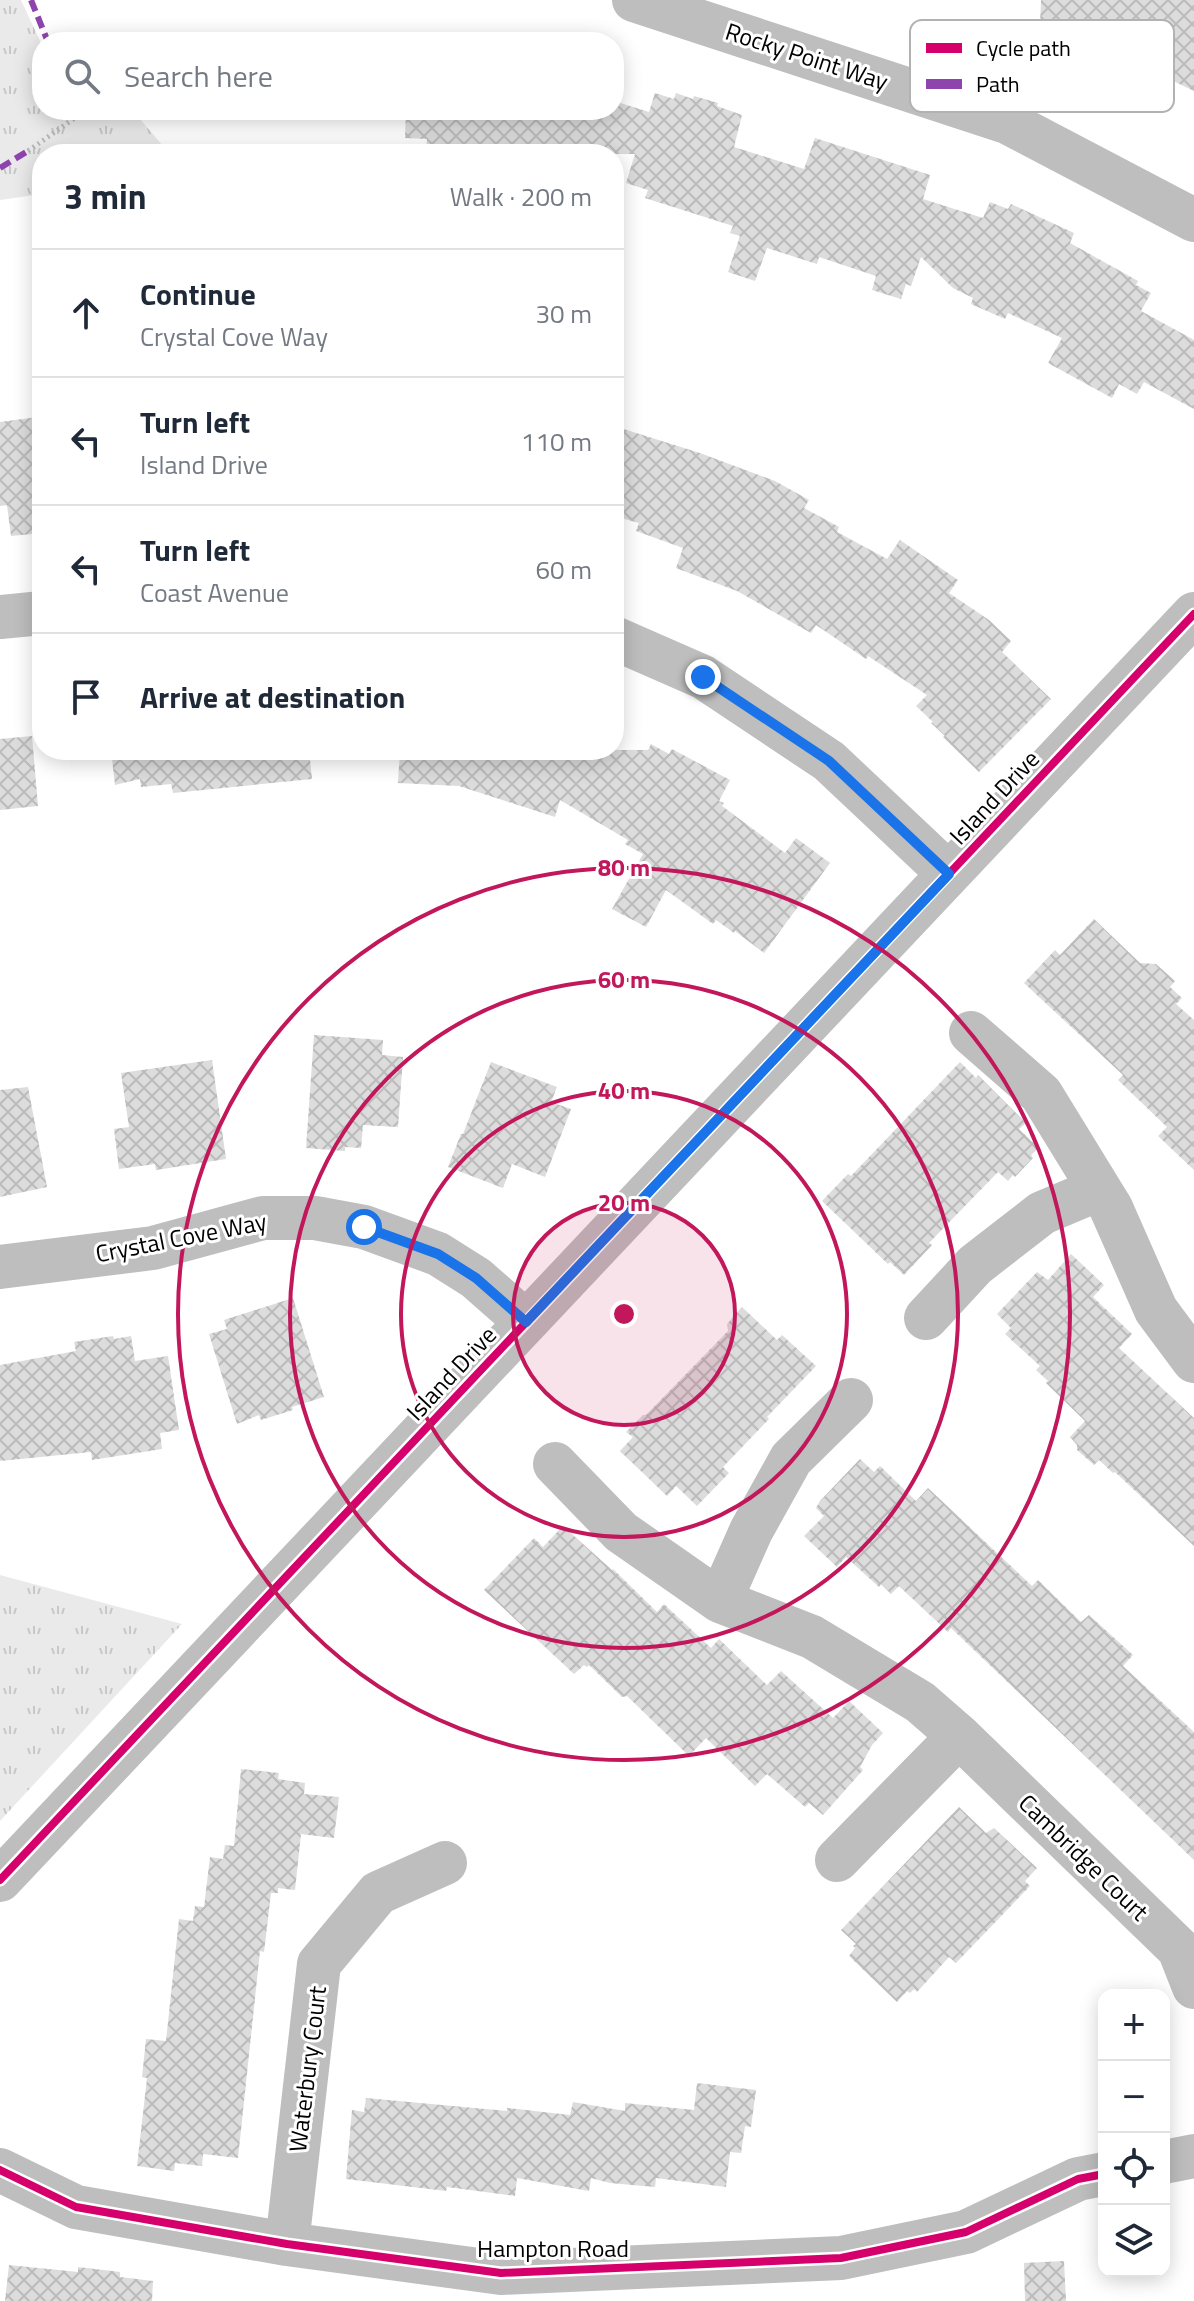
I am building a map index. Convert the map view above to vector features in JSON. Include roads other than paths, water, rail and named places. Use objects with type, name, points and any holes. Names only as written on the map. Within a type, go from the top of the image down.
[{"type":"street","name":"Rocky Point Way","points":[[634,0],[910,90]]},
{"type":"street","name":"Rocky Point Way","points":[[976,112],[1007,122],[1194,220]]},
{"type":"street","points":[[0,617],[32,614]]},
{"type":"street","name":"Island Drive","points":[[0,1880],[1194,614]]},
{"type":"street","points":[[624,642],[703,677],[829,761],[949,874]]},
{"type":"street","points":[[971,1033],[1041,1094],[1111,1208],[1156,1310],[1194,1361]]},
{"type":"street","points":[[926,1318],[975,1265],[1042,1213],[1099,1189]]},
{"type":"street","name":"Crystal Cove Way","points":[[0,1267],[153,1248],[263,1218],[315,1218],[364,1227],[438,1254],[476,1278],[526,1322]]},
{"type":"street","points":[[720,1601],[751,1531],[791,1459],[851,1400]]},
{"type":"street","name":"Cambridge Court","points":[[555,1464],[621,1532],[720,1601],[812,1637],[920,1702],[1179,1949],[1194,1987]]},
{"type":"street","points":[[837,1860],[959,1736]]},
{"type":"street","name":"Waterbury Court","points":[[287,2244],[319,1964],[378,1893],[445,1863]]},
{"type":"street","points":[[1170,2161],[1194,2156]]},
{"type":"street","name":"Hampton Road","points":[[0,2170],[76,2207],[287,2244],[501,2273],[841,2258],[966,2232],[1078,2179],[1098,2175]]}]
